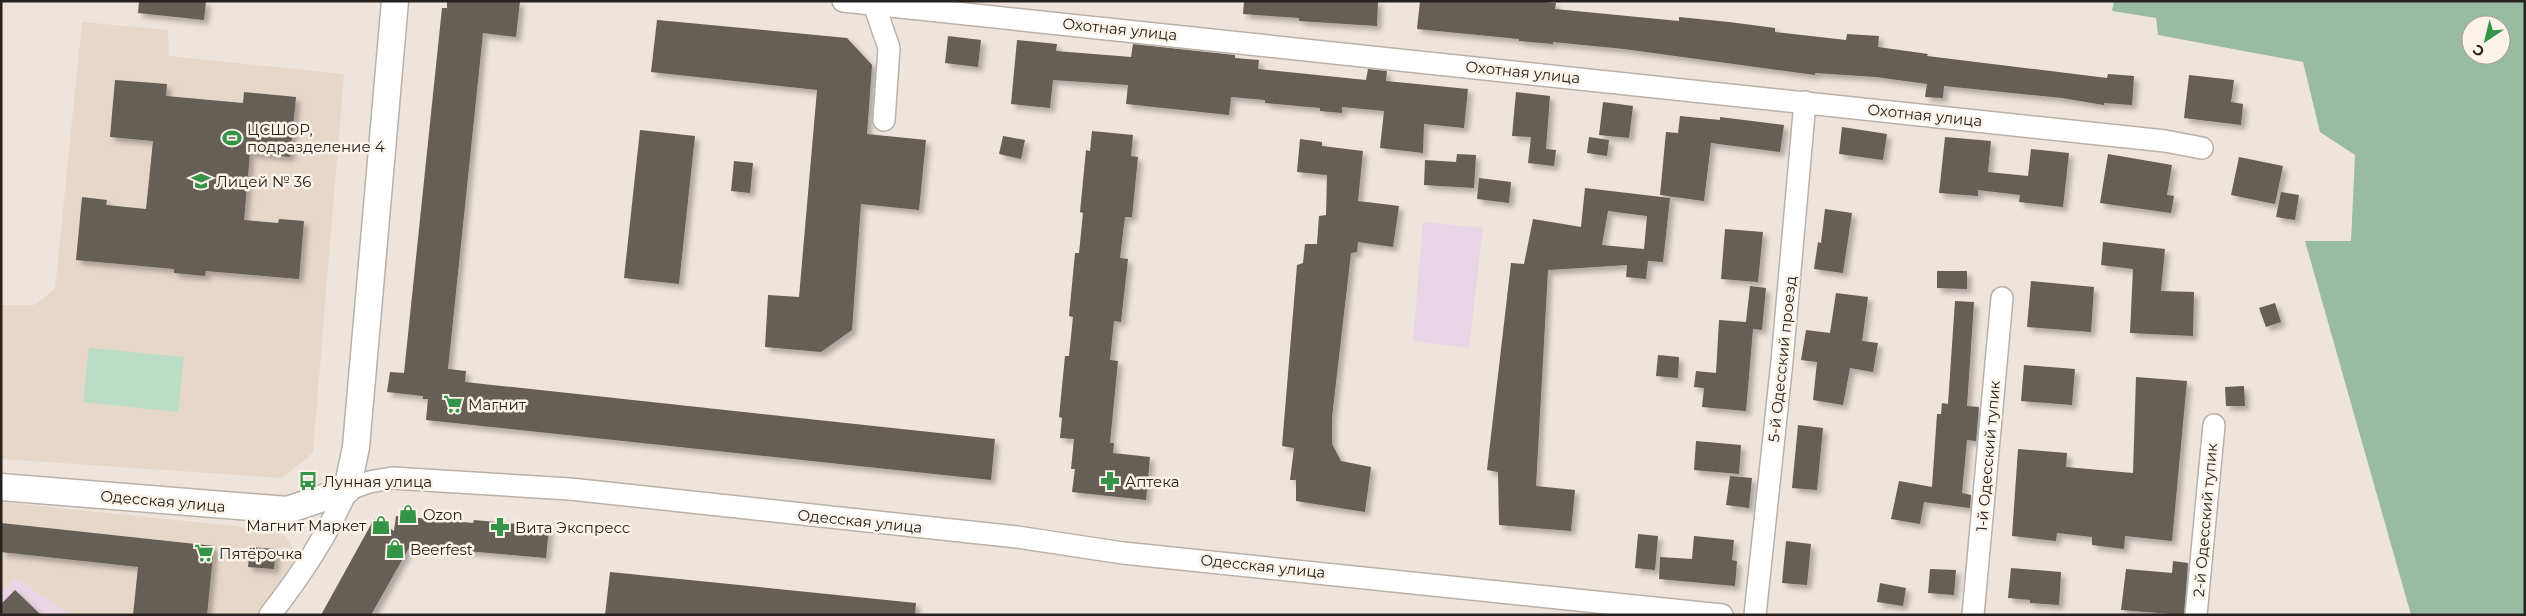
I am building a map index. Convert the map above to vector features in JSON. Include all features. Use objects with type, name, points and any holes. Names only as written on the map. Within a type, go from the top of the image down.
[{"type":"street","points":[[270,615],[305,570],[329,529],[348,490],[356,440],[396,1]]},
{"type":"street","name":"Охотная улица","points":[[843,1],[2166,141],[2202,148]]},
{"type":"street","points":[[874,4],[889,48],[884,120]]},
{"type":"street","name":"5-й Одесский проезд","points":[[1755,615],[1782,360],[1805,102]]},
{"type":"street","name":"1-й Одесский тупик","points":[[1974,615],[2002,298]]},
{"type":"street","name":"2-й Одесский тупик","points":[[2196,615],[2214,425]]},
{"type":"street","name":"Одесская улица","points":[[1,487],[287,510],[369,482],[392,478],[570,489],[1017,538],[1123,553],[1722,615]]},
{"type":"shaded area","name":"Лицей № 36","points":[[82,22],[168,30],[169,56],[344,74],[313,453],[282,478],[1,459],[1,305],[34,305],[55,289]]},
{"type":"shaded area","points":[[1423,222],[1483,228],[1469,348],[1413,341]]},
{"type":"shaded area","points":[[1,502],[274,530],[286,536],[293,549],[292,564],[257,615],[70,615],[15,577],[1,594]]},
{"type":"shaded area","points":[[15,577],[70,615],[1,615],[1,594]]},
{"type":"green space","points":[[2114,1],[2525,1],[2525,615],[2411,615],[2305,241],[2351,241],[2355,155],[2320,132],[2303,62],[2158,35],[2156,18],[2112,11]]},
{"type":"green space","points":[[89,348],[184,357],[178,412],[83,402]]},
{"type":"building","points":[[139,1],[206,1],[204,20],[138,13]]},
{"type":"building","points":[[447,1],[520,1],[516,37],[483,33],[448,369],[466,371],[465,382],[995,439],[991,480],[426,420],[428,399],[423,399],[423,396],[387,392],[390,372],[404,373],[442,8],[447,8]]},
{"type":"building","points":[[1244,1],[1378,1],[1377,26],[1299,21],[1299,18],[1243,14]]},
{"type":"building","points":[[1420,1],[1535,1],[1556,3],[1555,9],[1679,21],[1679,17],[1729,22],[1775,28],[1775,32],[1846,40],[1847,34],[1879,36],[1878,47],[1928,54],[1927,56],[2107,78],[2108,74],[2134,76],[2132,105],[2104,103],[2104,105],[2062,98],[1944,86],[1943,98],[1925,97],[1927,84],[1876,77],[1815,73],[1815,75],[1624,49],[1553,42],[1553,44],[1519,41],[1519,39],[1417,29]]},
{"type":"building","points":[[657,20],[847,38],[872,65],[867,134],[926,140],[919,210],[861,204],[852,330],[821,352],[765,347],[768,295],[799,297],[817,90],[651,72]]},
{"type":"building","points":[[948,36],[981,40],[978,67],[945,63]]},
{"type":"building","points":[[1017,40],[1057,44],[1056,51],[1131,57],[1133,44],[1235,55],[1235,58],[1259,60],[1258,69],[1366,80],[1368,69],[1387,71],[1386,81],[1468,89],[1464,128],[1424,124],[1423,153],[1380,148],[1384,111],[1342,107],[1342,113],[1320,111],[1320,108],[1265,103],[1265,100],[1231,97],[1229,115],[1126,104],[1128,85],[1053,80],[1050,108],[1011,104]]},
{"type":"building","points":[[2189,75],[2234,80],[2231,102],[2243,104],[2241,125],[2184,118]]},
{"type":"building","points":[[115,80],[167,84],[166,96],[243,103],[244,92],[296,97],[290,157],[250,153],[244,220],[278,223],[279,219],[304,221],[299,279],[206,271],[205,276],[174,273],[174,269],[76,260],[82,197],[107,200],[106,205],[146,209],[153,141],[110,137]]},
{"type":"building","points":[[1516,92],[1550,96],[1546,149],[1556,150],[1554,166],[1528,163],[1531,137],[1512,136]]},
{"type":"building","points":[[1603,102],[1633,106],[1629,138],[1599,135]]},
{"type":"building","points":[[1680,116],[1720,120],[1720,117],[1784,125],[1780,152],[1711,143],[1704,201],[1660,195],[1666,132],[1678,133]]},
{"type":"building","points":[[1842,127],[1887,134],[1883,160],[1839,154]]},
{"type":"building","points":[[640,130],[695,136],[679,284],[624,278]]},
{"type":"building","points":[[1092,131],[1133,135],[1131,156],[1138,157],[1132,217],[1125,217],[1120,258],[1128,259],[1121,322],[1114,321],[1110,360],[1118,361],[1110,443],[1114,443],[1113,453],[1150,457],[1146,500],[1072,492],[1075,469],[1071,469],[1074,439],[1060,438],[1062,418],[1059,417],[1065,356],[1069,356],[1073,317],[1069,316],[1075,253],[1079,253],[1083,213],[1080,212],[1086,150],[1090,151]]},
{"type":"building","points":[[1003,136],[1025,140],[1021,159],[999,154]]},
{"type":"building","points":[[1589,137],[1609,140],[1607,156],[1587,153]]},
{"type":"building","points":[[1945,137],[1991,141],[1988,172],[2028,176],[2031,149],[2069,153],[2063,207],[2019,202],[2020,195],[1978,190],[1978,196],[1939,193]]},
{"type":"building","points":[[1300,139],[1322,142],[1322,146],[1363,151],[1358,201],[1399,206],[1393,247],[1358,242],[1357,252],[1351,253],[1332,417],[1332,444],[1341,461],[1371,467],[1365,512],[1296,501],[1296,480],[1290,480],[1294,448],[1282,446],[1297,265],[1303,263],[1305,244],[1317,244],[1319,216],[1326,215],[1327,175],[1297,172]]},
{"type":"building","points":[[1457,154],[1476,155],[1474,188],[1424,185],[1425,160],[1456,162]]},
{"type":"building","points":[[2108,154],[2172,165],[2167,195],[2174,196],[2171,213],[2100,203]]},
{"type":"building","points":[[2239,157],[2283,166],[2275,204],[2231,195]]},
{"type":"building","points":[[734,161],[753,163],[750,193],[731,191]]},
{"type":"building","points":[[1479,178],[1511,182],[1509,203],[1477,199]]},
{"type":"building","points":[[1585,188],[1670,198],[1663,262],[1648,261],[1646,279],[1626,277],[1627,265],[1548,270],[1536,486],[1575,490],[1571,531],[1499,525],[1498,472],[1487,470],[1511,263],[1524,264],[1533,219],[1581,227]],"holes":[[[1608,211],[1647,216],[1644,249],[1602,245]]]},
{"type":"building","points":[[2281,192],[2299,195],[2295,220],[2276,217]]},
{"type":"building","points":[[1825,209],[1852,213],[1843,273],[1814,269],[1818,242],[1821,243]]},
{"type":"building","points":[[1725,229],[1763,232],[1758,282],[1721,279]]},
{"type":"building","points":[[2103,242],[2165,249],[2161,291],[2194,292],[2193,336],[2130,333],[2133,269],[2101,265]]},
{"type":"building","points":[[1937,271],[1967,271],[1967,289],[1937,288]]},
{"type":"building","points":[[2031,281],[2094,287],[2091,332],[2027,327]]},
{"type":"building","points":[[1750,286],[1766,288],[1762,330],[1753,329],[1746,411],[1702,407],[1704,388],[1694,387],[1696,371],[1716,373],[1719,320],[1746,322]]},
{"type":"building","points":[[1836,293],[1868,297],[1862,341],[1878,343],[1873,372],[1850,368],[1843,405],[1813,400],[1817,362],[1801,360],[1806,330],[1830,333]]},
{"type":"building","points":[[1955,301],[1974,302],[1967,406],[1979,407],[1976,441],[1967,440],[1962,493],[1971,495],[1970,508],[1924,502],[1920,524],[1891,519],[1899,481],[1932,487],[1937,414],[1941,414],[1942,403],[1948,404]]},
{"type":"building","points":[[2275,303],[2281,322],[2266,327],[2259,308]]},
{"type":"building","points":[[1658,355],[1679,357],[1678,378],[1656,376]]},
{"type":"building","points":[[2024,365],[2075,369],[2072,405],[2021,401]]},
{"type":"building","points":[[2136,377],[2187,381],[2172,541],[2125,536],[2124,549],[2092,545],[2092,537],[2057,533],[2056,541],[2012,536],[2018,449],[2067,453],[2066,467],[2133,473]]},
{"type":"building","points":[[2244,386],[2245,406],[2226,406],[2225,387]]},
{"type":"building","points":[[1798,425],[1823,428],[1817,490],[1792,488]]},
{"type":"building","points":[[1696,441],[1741,445],[1739,474],[1694,470]]},
{"type":"building","points":[[1730,476],[1752,478],[1749,508],[1726,505]]},
{"type":"building","points":[[396,516],[473,523],[474,520],[549,527],[546,558],[410,546],[371,615],[321,615],[374,519],[394,531]]},
{"type":"building","points":[[1,523],[214,546],[207,615],[133,615],[138,567],[1,552]]},
{"type":"building","points":[[1638,534],[1658,536],[1655,570],[1635,568]]},
{"type":"building","points":[[1694,536],[1734,540],[1732,560],[1737,561],[1735,586],[1659,579],[1660,557],[1692,559]]},
{"type":"building","points":[[1786,541],[1811,544],[1807,585],[1782,583]]},
{"type":"building","points":[[250,547],[276,549],[274,569],[248,567]]},
{"type":"building","points":[[2173,561],[2188,563],[2184,615],[2121,610],[2126,569],[2172,573]]},
{"type":"building","points":[[2011,568],[2061,572],[2059,605],[2030,603],[2030,600],[2008,598]]},
{"type":"building","points":[[1930,569],[1956,570],[1954,595],[1928,593]]},
{"type":"building","points":[[610,572],[916,603],[915,615],[605,615]]},
{"type":"building","points":[[1880,583],[1906,588],[1903,606],[1877,602]]},
{"type":"building","points":[[15,590],[41,615],[1,615],[1,604]]},
{"type":"place","name":"ЦСШОР, подразделение 4","points":[[232,138]]},
{"type":"place","name":"Лицей № 36","points":[[201,181]]},
{"type":"place","name":"Магнит","points":[[453,404]]},
{"type":"place","name":"Лунная улица","points":[[308,481]]},
{"type":"place","name":"Аптека","points":[[1110,481]]},
{"type":"place","name":"Ozon","points":[[408,514]]},
{"type":"place","name":"Магнит Маркет","points":[[381,525]]},
{"type":"place","name":"Вита Экспресс","points":[[500,527]]},
{"type":"place","name":"Beerfest","points":[[395,549]]},
{"type":"place","name":"Пятёрочка","points":[[204,553]]}]
